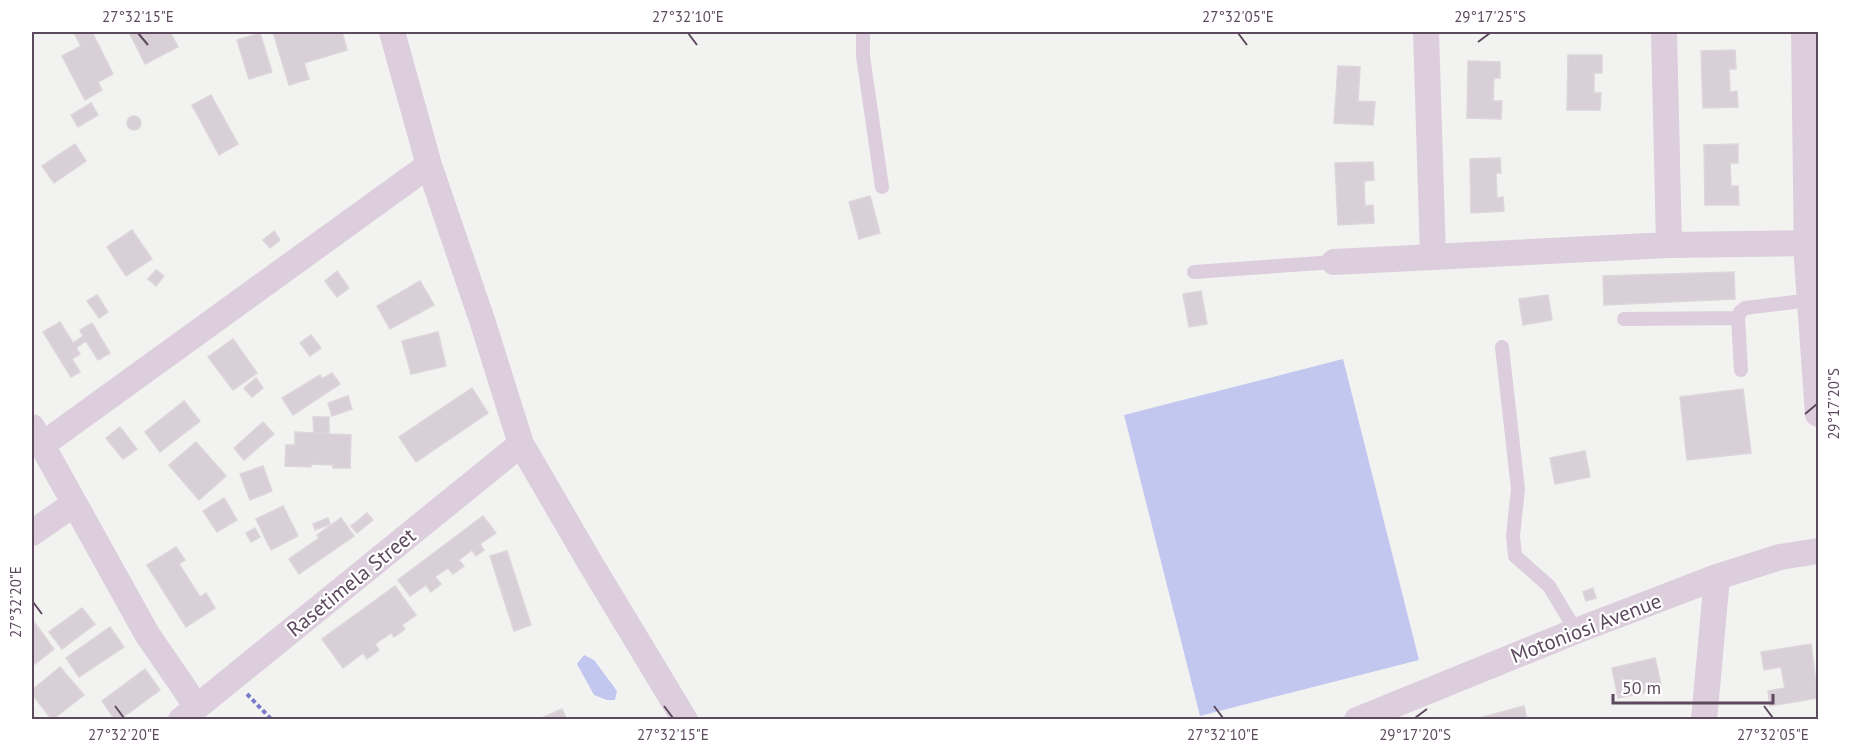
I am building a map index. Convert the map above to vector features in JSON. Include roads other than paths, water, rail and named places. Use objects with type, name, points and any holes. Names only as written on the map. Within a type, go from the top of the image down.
[{"type":"street","points":[[392,32],[429,165],[521,444],[685,720]]},
{"type":"street","points":[[1426,32],[1433,258]]},
{"type":"street","points":[[1664,32],[1669,245]]},
{"type":"street","points":[[1804,32],[1804,106],[1811,254],[1810,300],[1818,414]]},
{"type":"street","points":[[189,713],[37,436],[429,165]]},
{"type":"street","points":[[1334,262],[1669,245],[1811,254]]},
{"type":"street","name":"Rasetimela Street","points":[[189,713],[521,444]]},
{"type":"street","points":[[32,533],[74,504]]},
{"type":"street","name":"Motoniosi Avenue","points":[[1370,717],[1717,577],[1779,557],[1818,551]]},
{"type":"street","points":[[1704,720],[1717,577]]},
{"type":"lane","points":[[863,32],[863,56],[882,187]]},
{"type":"lane","points":[[1194,272],[1334,262]]},
{"type":"lane","points":[[1741,370],[1738,318],[1740,312],[1745,308],[1810,300]]},
{"type":"lane","points":[[1624,320],[1738,318]]},
{"type":"lane","points":[[1502,348],[1518,489],[1513,536],[1515,556],[1549,586],[1576,632]]}]
